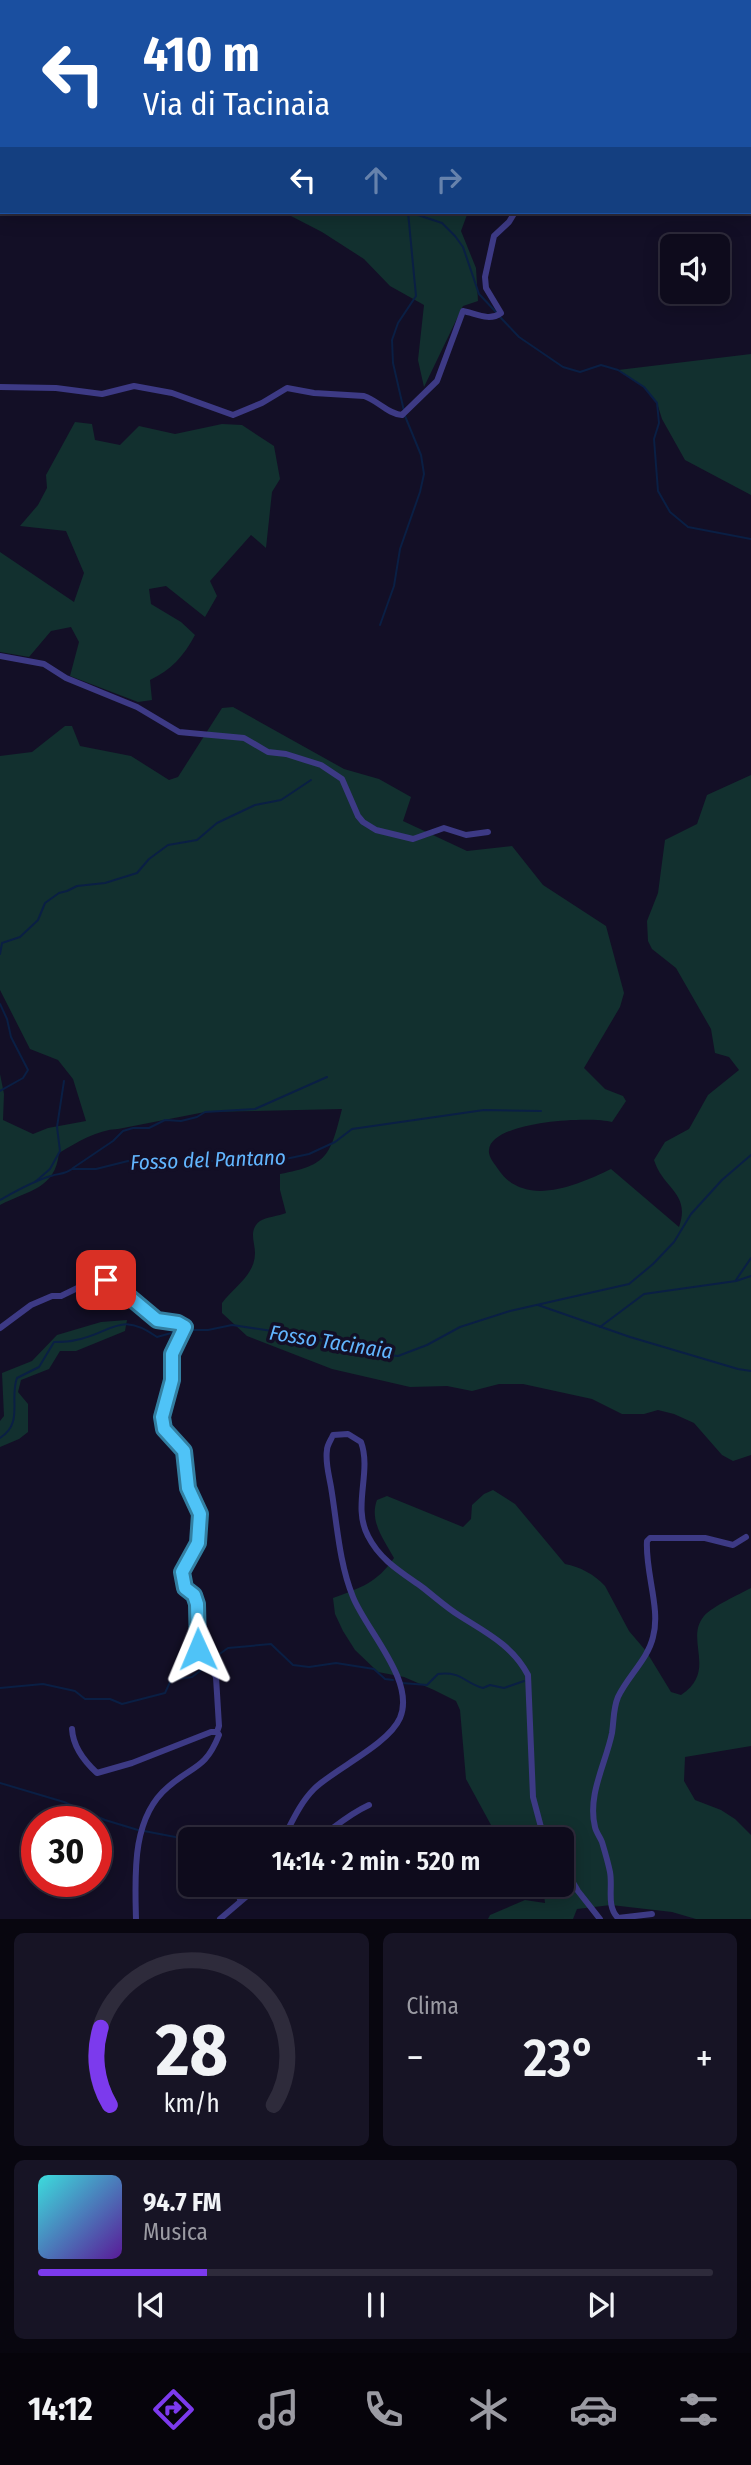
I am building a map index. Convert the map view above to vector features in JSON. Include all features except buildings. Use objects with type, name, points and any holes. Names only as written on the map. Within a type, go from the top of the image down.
[{"type":"street","points":[[0,387],[55,388],[102,394],[134,386],[172,393],[233,415],[262,403],[287,388],[314,393],[364,396],[372,398],[393,413],[402,415],[437,381],[461,313],[465,310],[490,317],[501,313],[486,288],[487,266],[494,236],[514,214]]},
{"type":"street","points":[[0,656],[44,664],[66,678],[137,707],[179,732],[244,738],[268,752],[286,754],[321,765],[342,779],[358,816],[376,830],[413,839],[444,828],[466,835],[488,832]]},
{"type":"street","points":[[0,1328],[31,1305],[52,1296],[61,1296],[92,1279],[106,1280],[157,1320],[178,1323],[185,1329],[172,1354],[172,1380],[162,1417],[164,1429],[184,1451],[188,1488],[200,1514],[198,1543],[182,1572],[182,1580],[197,1604],[198,1649],[216,1677],[219,1735],[213,1750],[202,1765],[168,1786],[154,1800],[139,1843],[135,1871],[136,1919]]},
{"type":"street","points":[[289,1827],[314,1788],[390,1731],[399,1720],[403,1706],[396,1671],[353,1598],[342,1556],[327,1469],[327,1449],[333,1435],[348,1434],[361,1441],[365,1454],[361,1514],[374,1548],[395,1568],[451,1610],[503,1643],[521,1660],[528,1675],[533,1797],[541,1827]]},
{"type":"street","points":[[650,1916],[618,1918],[613,1913],[611,1880],[594,1816],[600,1771],[612,1732],[614,1708],[619,1694],[653,1638],[654,1617],[647,1542],[650,1538],[705,1538],[733,1545],[746,1537]]},
{"type":"street","points":[[72,1729],[72,1736],[82,1756],[97,1773],[217,1732]]},
{"type":"street","points":[[335,1827],[351,1813],[369,1805]]},
{"type":"street","points":[[574,1884],[600,1919]]},
{"type":"street","points":[[237,1903],[241,1897]]},
{"type":"street","points":[[220,1919],[245,1897]]},
{"type":"green space","points":[[283,214],[467,214],[461,231],[476,268],[478,301],[463,306],[424,387],[418,360],[424,305],[390,286],[364,259]]},
{"type":"green space","points":[[751,354],[751,495],[685,460],[662,419],[657,403],[644,387],[618,370]]},
{"type":"green space","points":[[75,422],[92,424],[95,440],[120,445],[139,426],[175,434],[222,424],[242,425],[274,446],[280,479],[272,492],[266,548],[251,535],[210,581],[217,596],[205,617],[166,586],[149,589],[151,604],[181,622],[195,635],[176,662],[150,680],[152,700],[138,702],[70,676],[79,642],[71,627],[51,631],[29,657],[0,652],[0,552],[74,602],[84,573],[66,531],[20,526],[38,505],[47,488],[46,475]]},
{"type":"green space","points":[[233,707],[344,769],[379,779],[411,797],[403,821],[467,851],[512,846],[543,885],[606,926],[624,993],[620,1007],[584,1068],[605,1089],[623,1096],[626,1101],[612,1122],[584,1120],[543,1123],[506,1133],[494,1140],[489,1150],[490,1155],[509,1181],[536,1191],[568,1187],[611,1169],[679,1227],[682,1216],[679,1199],[654,1160],[665,1142],[689,1129],[708,1095],[739,1070],[729,1057],[715,1053],[711,1029],[676,968],[652,949],[648,941],[647,921],[658,893],[665,840],[697,824],[707,795],[751,775],[751,1455],[733,1461],[722,1455],[694,1423],[658,1410],[644,1414],[622,1414],[592,1399],[523,1384],[499,1384],[472,1391],[447,1386],[410,1387],[332,1369],[247,1336],[222,1313],[222,1303],[252,1268],[255,1253],[253,1232],[256,1225],[286,1213],[280,1190],[280,1174],[308,1167],[324,1156],[334,1138],[342,1109],[205,1112],[102,1132],[59,1153],[52,1174],[39,1187],[0,1205],[0,1074],[4,1094],[3,1120],[33,1134],[48,1128],[86,1121],[73,1079],[58,1060],[30,1049],[0,990],[0,756],[32,752],[65,726],[72,726],[80,746],[131,756],[169,780],[178,777],[222,708]]},
{"type":"green space","points":[[127,1320],[125,1331],[76,1351],[60,1351],[49,1369],[21,1380],[18,1392],[28,1404],[28,1432],[0,1447],[0,1421],[4,1416],[2,1373],[32,1361],[57,1335],[101,1322]]},
{"type":"green space","points":[[493,1490],[515,1504],[565,1564],[586,1572],[605,1586],[629,1631],[646,1651],[671,1692],[681,1695],[692,1686],[697,1676],[697,1635],[704,1616],[751,1588],[751,1746],[685,1757],[684,1781],[695,1800],[721,1810],[751,1835],[751,1919],[696,1919],[672,1912],[611,1905],[577,1909],[573,1919],[488,1919],[490,1915],[525,1900],[545,1903],[544,1897],[574,1897],[574,1827],[491,1825],[466,1779],[460,1710],[456,1701],[404,1677],[378,1672],[355,1650],[343,1631],[335,1614],[333,1598],[360,1588],[374,1579],[394,1558],[376,1523],[377,1500],[387,1496],[463,1527],[471,1519],[472,1505]]},
{"type":"waterway","points":[[404,411],[393,363],[392,340],[398,323],[416,296],[408,214]]},
{"type":"waterway","points":[[415,214],[442,223],[455,236],[463,247],[479,294],[497,313]]},
{"type":"waterway","points":[[500,317],[519,337],[563,367],[580,372],[601,365],[618,370],[644,387],[657,403],[659,423],[654,439],[658,491],[670,512],[688,527],[751,539]]},
{"type":"waterway","points":[[380,625],[394,586],[400,549],[424,474],[421,455],[405,416]]},
{"type":"waterway","points":[[0,954],[2,943],[20,937],[38,920],[45,903],[59,893],[77,886],[105,883],[137,873],[149,859],[168,845],[197,840],[217,823],[255,805],[281,800],[311,780]]},
{"type":"waterway","points":[[0,1004],[11,1037],[28,1070],[23,1078],[0,1091]]},
{"type":"waterway","points":[[73,1168],[123,1131],[149,1128],[165,1120],[181,1121],[205,1112],[255,1109],[327,1077]]},
{"type":"waterway","points":[[35,1182],[50,1169],[60,1151],[57,1127],[64,1081]]},
{"type":"waterway","name":"Fosso del Pantano","points":[[0,1200],[25,1186],[72,1169],[96,1169],[128,1161],[190,1165],[209,1161],[276,1161],[309,1154],[335,1142],[352,1129],[484,1110],[541,1111]]},
{"type":"waterway","name":"Fosso Tacinaia","points":[[188,1330],[208,1330],[232,1325],[305,1336],[365,1353],[398,1356],[427,1345],[460,1327],[510,1311],[629,1284],[674,1242],[691,1214],[722,1180],[751,1155]]},
{"type":"waterway","points":[[736,1280],[751,1258]]},
{"type":"waterway","points":[[600,1327],[644,1294],[736,1281],[751,1276]]},
{"type":"waterway","points":[[538,1305],[630,1337],[751,1371]]},
{"type":"waterway","name":"Fosso Tacinaia","points":[[0,1438],[12,1425],[14,1418],[17,1378],[39,1367],[54,1342],[89,1337],[124,1324],[134,1325],[157,1337],[182,1330]]},
{"type":"waterway","points":[[211,1660],[228,1648],[271,1644],[293,1665],[309,1667],[336,1663],[374,1669],[385,1679],[393,1680]]},
{"type":"waterway","points":[[0,1688],[43,1684],[75,1691],[85,1699],[110,1699],[122,1704],[165,1693],[171,1680],[192,1677],[205,1667]]},
{"type":"waterway","points":[[402,1683],[427,1685],[438,1674],[452,1674],[483,1688],[490,1685],[504,1688],[524,1681]]},
{"type":"waterway","points":[[0,1783],[64,1802],[105,1820],[138,1830]]},
{"type":"waterway","points":[[144,1831],[178,1838]]},
{"type":"route","points":[[106,1280],[157,1320],[178,1323],[185,1327],[185,1332],[172,1354],[172,1380],[162,1417],[164,1429],[184,1451],[188,1488],[200,1514],[198,1543],[182,1572],[185,1588],[194,1595],[197,1604],[198,1649]]}]
